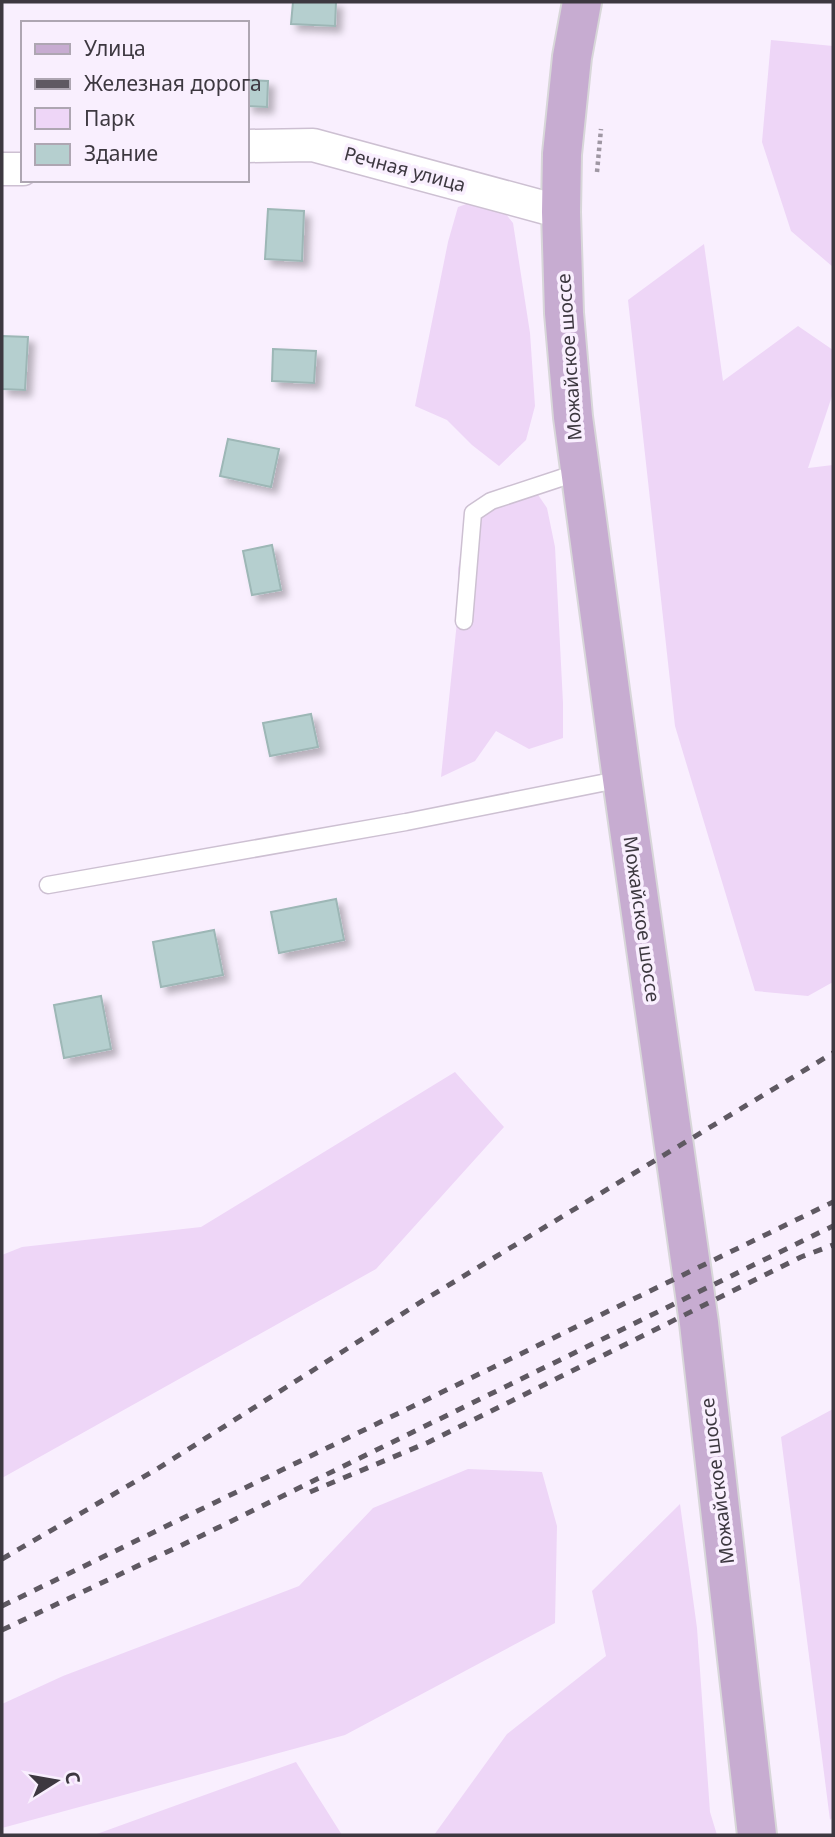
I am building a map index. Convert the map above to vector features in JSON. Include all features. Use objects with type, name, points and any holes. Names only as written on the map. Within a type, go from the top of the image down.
[{"type":"main road","name":"Можайское шоссе","points":[[582,2],[572,57],[561,212],[564,313],[579,472],[699,1323],[758,1835]]},
{"type":"street","name":"Речная улица","points":[[248,146],[313,145],[561,212]]},
{"type":"street","points":[[2,169],[21,169]]},
{"type":"lane","points":[[464,621],[473,513],[491,501],[579,472]]},
{"type":"lane","points":[[48,885],[406,822],[622,779]]},
{"type":"path","points":[[597,177],[601,123]]},
{"type":"green space","points":[[771,40],[833,46],[833,267],[791,231],[762,142]]},
{"type":"green space","points":[[491,195],[513,223],[530,333],[535,406],[526,440],[499,466],[472,445],[447,420],[415,406],[448,242],[458,207]]},
{"type":"green space","points":[[704,244],[723,381],[798,326],[833,350],[833,393],[808,468],[833,465],[833,982],[808,996],[755,991],[675,726],[628,300]]},
{"type":"green space","points":[[528,480],[547,508],[555,547],[563,738],[529,749],[496,731],[475,761],[441,777],[459,602],[458,568],[466,536],[486,506]]},
{"type":"green space","points":[[455,1072],[504,1127],[376,1269],[2,1478],[2,1255],[22,1247],[201,1227]]},
{"type":"green space","points":[[833,1409],[833,1817],[830,1820],[781,1437]]},
{"type":"green space","points":[[468,1469],[542,1472],[557,1526],[555,1623],[345,1735],[2,1828],[2,1704],[63,1676],[299,1586],[373,1508]]},
{"type":"green space","points":[[680,1504],[697,1628],[710,1812],[717,1835],[434,1835],[507,1734],[606,1656],[592,1591]]},
{"type":"green space","points":[[296,1762],[342,1835],[94,1835]]},
{"type":"building","points":[[293,2],[336,2],[335,26],[291,24]]},
{"type":"building","points":[[248,80],[268,81],[267,107],[248,106]]},
{"type":"building","points":[[268,209],[304,211],[302,261],[265,259]]},
{"type":"building","points":[[2,336],[28,337],[25,390],[2,389]]},
{"type":"building","points":[[273,349],[316,351],[314,383],[272,381]]},
{"type":"building","points":[[228,439],[279,449],[271,487],[220,476]]},
{"type":"building","points":[[272,545],[281,590],[252,595],[243,551]]},
{"type":"building","points":[[311,714],[318,747],[270,756],[263,723]]},
{"type":"building","points":[[336,899],[344,940],[279,953],[271,912]]},
{"type":"building","points":[[214,930],[223,975],[161,987],[153,942]]},
{"type":"building","points":[[101,996],[111,1049],[64,1058],[54,1005]]},
{"type":"railway","points":[[2,1559],[157,1469],[424,1300],[833,1053]]},
{"type":"railway","points":[[2,1606],[833,1202]]},
{"type":"railway","points":[[2,1630],[203,1535],[833,1226]]},
{"type":"railway","points":[[310,1492],[429,1442],[801,1257],[833,1245]]}]
